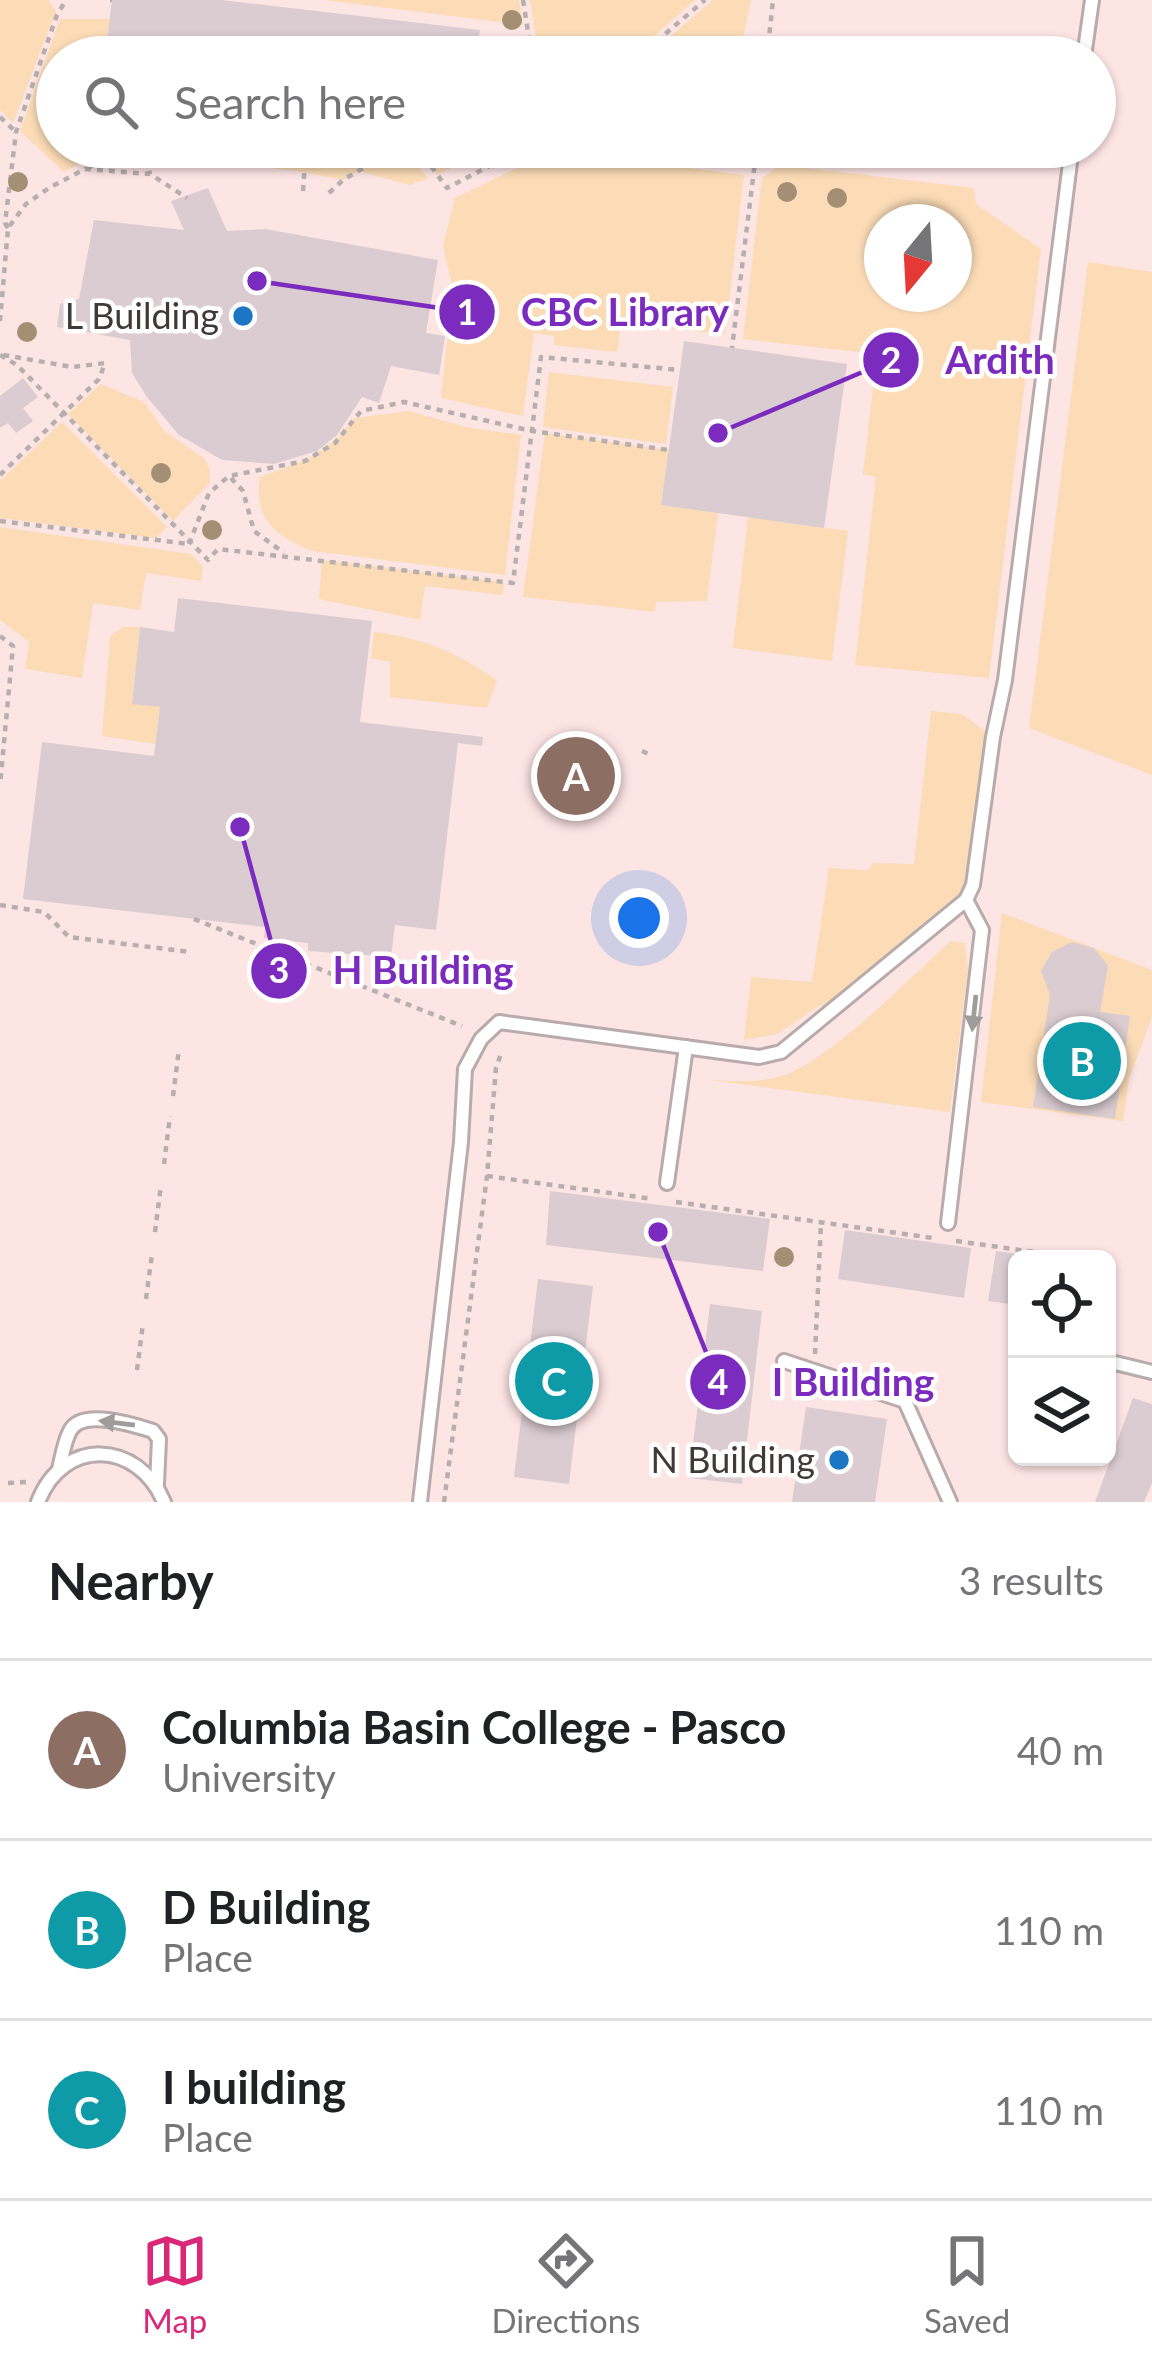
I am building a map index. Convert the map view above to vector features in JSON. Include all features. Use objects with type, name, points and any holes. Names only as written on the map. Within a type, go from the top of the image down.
[{"type":"lane","points":[[1087,36],[1092,0]]},
{"type":"lane","points":[[420,1502],[465,1069],[481,1039],[499,1022],[759,1057],[781,1052],[966,900],[973,885],[1005,680],[1069,168]]},
{"type":"lane","points":[[948,1223],[982,930],[966,900]]},
{"type":"lane","points":[[667,1183],[686,1047]]},
{"type":"lane","points":[[784,1361],[904,1401],[950,1502]]},
{"type":"lane","points":[[1116,1362],[1152,1372]]},
{"type":"lane","points":[[59,1469],[72,1426],[80,1421],[113,1422],[153,1431],[159,1439],[157,1484]]},
{"type":"lane","points":[[38,1502],[59,1469],[78,1458],[100,1454],[122,1457],[142,1468],[157,1484],[164,1502]]},
{"type":"path","points":[[50,36],[66,0]]},
{"type":"path","points":[[523,0],[528,36]]},
{"type":"path","points":[[663,36],[705,0]]},
{"type":"path","points":[[769,36],[773,0]]},
{"type":"path","points":[[0,321],[4,225],[16,132],[36,75]]},
{"type":"path","points":[[0,117],[16,132]]},
{"type":"path","points":[[149,168],[150,174]]},
{"type":"path","points":[[303,191],[305,168]]},
{"type":"path","points":[[329,193],[363,168]]},
{"type":"path","points":[[432,168],[447,188],[486,168]]},
{"type":"path","points":[[733,348],[754,168]]},
{"type":"path","points":[[4,225],[26,204],[85,169],[150,174],[187,198]]},
{"type":"path","points":[[0,355],[73,367],[105,363],[99,379],[0,475]]},
{"type":"path","points":[[0,355],[16,365],[208,560],[218,549],[513,584],[541,357],[680,370]]},
{"type":"path","points":[[189,544],[208,493],[229,476],[305,461],[335,443],[361,411],[404,401],[532,431],[669,450]]},
{"type":"path","points":[[229,476],[243,491],[254,531],[288,556]]},
{"type":"path","points":[[0,521],[189,544]]},
{"type":"path","points":[[0,635],[14,646],[0,785]]},
{"type":"path","points":[[642,752],[652,755]]},
{"type":"path","points":[[0,905],[44,912],[69,937],[190,952]]},
{"type":"path","points":[[194,919],[462,1026]]},
{"type":"path","points":[[173,1096],[178,1049]]},
{"type":"path","points":[[444,1502],[501,1054]]},
{"type":"path","points":[[164,1164],[170,1116]]},
{"type":"path","points":[[487,1176],[1020,1250]]},
{"type":"path","points":[[155,1232],[161,1184]]},
{"type":"path","points":[[815,1356],[820,1222]]},
{"type":"path","points":[[146,1299],[152,1254]]},
{"type":"path","points":[[137,1370],[143,1324]]},
{"type":"shaded area","points":[[0,0],[1152,0],[1152,1502],[0,1502]]},
{"type":"shaded area","points":[[0,0],[48,0],[56,11],[46,36],[36,36],[36,63],[13,123],[0,110]]},
{"type":"shaded area","points":[[324,0],[519,0],[523,25]]},
{"type":"shaded area","points":[[530,0],[695,0],[654,36],[536,36]]},
{"type":"shaded area","points":[[713,0],[751,0],[743,36],[671,36]]},
{"type":"shaded area","points":[[60,19],[110,19],[108,36],[54,36]]},
{"type":"shaded area","points":[[36,86],[36,146],[20,131]]},
{"type":"shaded area","points":[[271,168],[420,168],[428,179],[409,185],[359,171],[343,180]]},
{"type":"shaded area","points":[[518,168],[688,168],[744,175],[725,334],[621,325],[617,352],[554,345],[554,336],[534,333],[523,416],[441,398],[453,290],[443,246],[455,198]]},
{"type":"shaded area","points":[[777,168],[974,188],[976,204],[1041,249],[989,678],[855,665],[876,477],[863,474],[877,354],[743,339],[762,178]]},
{"type":"shaded area","points":[[1088,262],[1152,272],[1152,775],[1029,728]]},
{"type":"shaded area","points":[[549,372],[673,387],[666,444],[543,427]]},
{"type":"shaded area","points":[[101,384],[144,402],[164,431],[204,458],[210,483],[173,521],[68,414]]},
{"type":"shaded area","points":[[409,411],[466,427],[521,435],[505,575],[312,551],[278,532],[264,515],[260,477],[313,455],[355,418]]},
{"type":"shaded area","points":[[62,422],[167,527],[156,538],[0,518],[0,481]]},
{"type":"shaded area","points":[[545,433],[669,450],[661,504],[718,513],[707,601],[656,602],[655,612],[523,597]]},
{"type":"shaded area","points":[[748,517],[848,531],[832,661],[733,648]]},
{"type":"shaded area","points":[[0,527],[191,554],[203,567],[201,581],[146,573],[140,610],[93,603],[82,678],[25,669],[29,642],[0,620]]},
{"type":"shaded area","points":[[322,560],[504,582],[503,595],[425,586],[420,620],[319,599]]},
{"type":"shaded area","points":[[123,627],[140,627],[132,703],[160,707],[156,744],[102,736],[110,636]]},
{"type":"shaded area","points":[[374,632],[439,648],[497,680],[487,708],[390,697],[390,662],[371,658]]},
{"type":"shaded area","points":[[931,711],[962,714],[993,737],[973,885],[957,912],[861,988],[816,1008],[777,1034],[744,1040],[751,977],[812,982],[829,868],[868,870],[873,863],[914,864]]},
{"type":"shaded area","points":[[1002,913],[1152,970],[1152,1017],[1129,1079],[1123,1121],[981,1102]]},
{"type":"shaded area","points":[[951,941],[965,943],[968,970],[950,1112],[709,1080],[772,1078],[812,1061],[854,1030]]},
{"type":"building","points":[[112,0],[221,0],[480,30],[479,36],[108,36]]},
{"type":"building","name":"L Building","points":[[208,188],[227,231],[265,229],[438,260],[426,333],[445,336],[439,375],[391,366],[379,403],[362,397],[337,435],[317,451],[274,464],[222,460],[179,435],[132,373],[130,340],[57,327],[60,304],[79,299],[94,220],[184,230],[171,201]]},
{"type":"building","points":[[684,341],[847,364],[824,528],[661,505]]},
{"type":"building","points":[[23,378],[38,397],[23,408],[33,421],[16,433],[8,423],[0,428],[0,396]]},
{"type":"building","points":[[178,598],[372,621],[360,722],[483,737],[482,746],[458,743],[436,930],[395,925],[391,957],[308,951],[308,943],[264,938],[265,927],[23,899],[42,742],[154,756],[160,707],[132,704],[140,627],[174,632]]},
{"type":"building","points":[[1072,942],[1094,948],[1108,966],[1100,1012],[1130,1016],[1115,1119],[1033,1107],[1050,995],[1041,971],[1052,952]]},
{"type":"building","points":[[550,1191],[770,1219],[763,1271],[546,1245]]},
{"type":"building","points":[[845,1230],[971,1248],[964,1298],[838,1279]]},
{"type":"building","points":[[996,1251],[1008,1253],[1008,1304],[988,1301]]},
{"type":"building","points":[[538,1279],[593,1286],[569,1484],[514,1477]]},
{"type":"building","points":[[710,1304],[762,1311],[742,1484],[689,1478]]},
{"type":"building","points":[[1133,1398],[1152,1404],[1152,1483],[1144,1502],[1095,1502],[1108,1466],[1116,1466],[1116,1445]]},
{"type":"building","name":"N Building","points":[[806,1407],[887,1419],[875,1502],[792,1502]]},
{"type":"place","name":"CBC Library","points":[[257,281]]},
{"type":"place","name":"L Building","points":[[243,316]]},
{"type":"place","name":"Ardith","points":[[718,433]]},
{"type":"place","name":"Columbia Basin College - Pasco","points":[[576,776]]},
{"type":"place","name":"H Building","points":[[240,827]]},
{"type":"place","name":"D Building","points":[[1082,1061]]},
{"type":"place","name":"I Building","points":[[658,1232]]},
{"type":"place","name":"I building","points":[[554,1381]]},
{"type":"place","name":"N Building","points":[[839,1460]]}]
